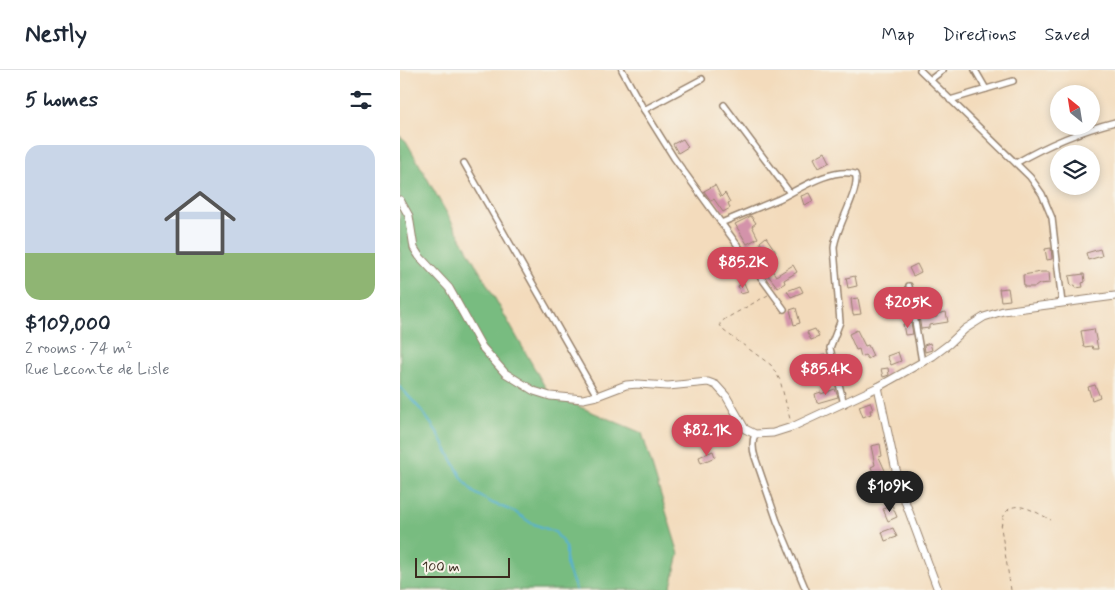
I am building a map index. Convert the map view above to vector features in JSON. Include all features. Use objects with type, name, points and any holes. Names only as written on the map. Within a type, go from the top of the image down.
[{"type":"main road","points":[[400,200],[409,216],[414,248],[419,256],[449,288],[482,347],[505,373],[534,391],[550,396],[583,399],[598,396],[626,385],[668,386],[708,382],[716,385],[726,396],[745,429],[755,434],[773,433],[792,427],[878,387],[945,347],[966,328],[984,317],[1003,311],[1115,296]]},
{"type":"main road","points":[[878,387],[905,501],[938,590]]},
{"type":"street","points":[[622,70],[674,158],[762,277],[771,294],[784,310]]},
{"type":"street","points":[[920,70],[1030,177],[1042,194],[1052,218],[1062,303]]},
{"type":"street","points":[[930,80],[943,70]]},
{"type":"street","points":[[975,70],[986,89]]},
{"type":"street","points":[[644,110],[702,79]]},
{"type":"street","points":[[950,100],[1013,81]]},
{"type":"street","points":[[724,105],[790,193]]},
{"type":"street","points":[[1016,163],[1058,141],[1115,122]]},
{"type":"street","points":[[464,164],[598,396]]},
{"type":"street","points":[[721,223],[802,186],[838,173],[855,174],[857,177],[856,188],[835,237],[834,248],[840,322],[830,348],[844,404]]},
{"type":"street","points":[[909,286],[922,362]]},
{"type":"street","points":[[755,434],[752,449],[754,457],[806,590]]},
{"type":"path","points":[[771,294],[726,318],[720,325],[724,331],[771,365],[780,380],[792,427]]},
{"type":"path","points":[[1011,590],[1001,528],[1002,518],[1007,510],[1015,506],[1025,507],[1051,520]]},
{"type":"green space","points":[[400,136],[406,141],[549,394],[642,433],[679,554],[670,590],[400,590]]},
{"type":"building","points":[[683,139],[688,147],[678,153],[673,144]]},
{"type":"building","points":[[825,152],[830,162],[819,168],[814,158]]},
{"type":"building","points":[[715,185],[721,197],[725,193],[730,202],[728,203],[730,208],[723,212],[714,199],[711,201],[704,191]]},
{"type":"building","points":[[809,193],[813,201],[804,205],[801,196]]},
{"type":"building","points":[[751,216],[756,223],[752,226],[758,238],[747,244],[735,224]]},
{"type":"building","points":[[766,237],[776,252],[765,260],[776,276],[793,265],[797,272],[784,280],[785,283],[778,288],[753,256],[764,249],[760,242]]},
{"type":"building","points":[[1051,248],[1052,259],[1047,260],[1045,249]]},
{"type":"building","points":[[1100,249],[1102,256],[1088,260],[1086,253]]},
{"type":"building","points":[[917,264],[921,272],[913,276],[909,268]]},
{"type":"building","points":[[1049,272],[1050,283],[1039,284],[1035,287],[1024,287],[1023,275]]},
{"type":"building","points":[[1084,274],[1085,282],[1082,283],[1083,287],[1076,288],[1075,285],[1071,286],[1069,276]]},
{"type":"building","points":[[855,276],[857,286],[848,288],[846,278]]},
{"type":"building","points":[[744,283],[748,292],[741,294],[738,286]]},
{"type":"building","points":[[800,286],[803,292],[791,297],[787,291]]},
{"type":"building","points":[[1008,288],[1010,300],[1001,301],[999,289]]},
{"type":"building","points":[[858,298],[861,314],[853,315],[851,299]]},
{"type":"building","points":[[925,303],[927,318],[937,317],[937,314],[946,312],[948,322],[929,325],[929,328],[921,329],[917,304]]},
{"type":"building","points":[[796,308],[800,323],[794,325],[790,310]]},
{"type":"building","points":[[911,323],[913,334],[905,335],[903,324]]},
{"type":"building","points":[[815,329],[819,337],[811,340],[807,332]]},
{"type":"building","points":[[1094,329],[1098,349],[1093,349],[1092,346],[1084,347],[1081,331]]},
{"type":"building","points":[[857,330],[865,346],[868,345],[873,356],[868,359],[865,355],[861,357],[859,349],[856,350],[849,334]]},
{"type":"building","points":[[930,343],[932,350],[925,352],[924,345]]},
{"type":"building","points":[[898,352],[901,361],[891,365],[887,356]]},
{"type":"building","points":[[825,354],[827,359],[807,367],[805,361]]},
{"type":"building","points":[[830,368],[833,377],[827,379],[824,370]]},
{"type":"building","points":[[888,368],[889,375],[883,377],[881,369]]},
{"type":"building","points":[[1095,385],[1100,397],[1092,400],[1088,387]]},
{"type":"building","points":[[835,389],[838,397],[817,403],[815,394]]},
{"type":"building","points":[[870,402],[873,410],[870,410],[871,414],[863,417],[859,406]]},
{"type":"building","points":[[880,444],[882,456],[879,457],[887,475],[876,480],[871,467],[875,465],[871,446]]},
{"type":"building","points":[[713,451],[715,457],[701,463],[699,457]]},
{"type":"building","points":[[875,487],[879,495],[869,499],[866,491]]},
{"type":"building","points":[[892,505],[897,517],[888,521],[883,509]]},
{"type":"building","points":[[893,528],[897,537],[885,541],[882,532]]},
{"type":"waterway","points":[[400,387],[422,411],[437,432],[462,478],[473,492],[492,503],[515,512],[531,523],[555,532],[566,547],[566,564],[576,590]]}]
